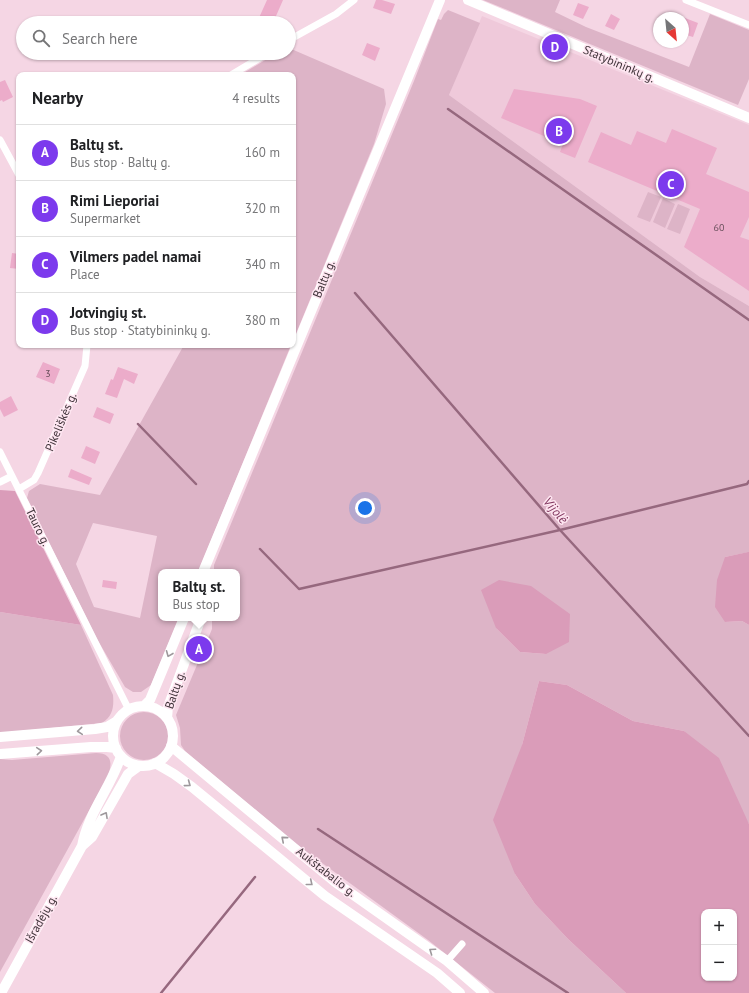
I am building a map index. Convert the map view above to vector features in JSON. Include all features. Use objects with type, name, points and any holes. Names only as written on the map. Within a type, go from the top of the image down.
[{"type":"main road","name":"Baltų g.","points":[[296,348],[440,0]]},
{"type":"main road","name":"Statybininkų g.","points":[[468,0],[749,118]]},
{"type":"main road","name":"Baltų g.","points":[[204,569],[296,348]]},
{"type":"main road","name":"Baltų g.","points":[[207,569],[209,558]]},
{"type":"main road","name":"Baltų g.","points":[[144,706],[152,695],[183,621]]},
{"type":"main road","name":"Baltų g.","points":[[167,718],[168,707],[200,621]]},
{"type":"main road","points":[[0,754],[107,747],[118,752],[132,765],[139,766],[155,763],[168,753],[171,746],[173,736],[167,718],[157,710],[144,706],[139,706],[129,710],[117,721],[114,730],[113,740],[118,752]]},
{"type":"main road","points":[[0,737],[95,730],[117,721]]},
{"type":"main road","name":"Aukštabalio g.","points":[[171,746],[335,882],[447,962],[484,993]]},
{"type":"main road","name":"Išradėjų g.","points":[[82,846],[88,823],[114,774],[118,752]]},
{"type":"main road","name":"Aukštabalio g.","points":[[155,763],[192,787],[325,896],[437,973],[460,993]]},
{"type":"main road","name":"Išradėjų g.","points":[[1,993],[82,846],[92,836],[100,824],[128,774],[139,766]]},
{"type":"street","points":[[296,36],[336,14],[354,0]]},
{"type":"street","points":[[686,0],[749,25]]},
{"type":"street","points":[[236,72],[256,60]]},
{"type":"street","points":[[0,140],[16,169]]},
{"type":"street","name":"Pikeliškės g.","points":[[19,489],[34,480],[38,473],[85,366],[86,348]]},
{"type":"street","name":"Tauro g.","points":[[0,452],[129,710]]},
{"type":"street","points":[[0,482],[12,476]]},
{"type":"street","points":[[447,962],[462,944]]},
{"type":"shaded area","points":[[483,0],[560,0],[555,12],[586,27],[689,67],[710,14],[749,30],[749,79],[738,105]]},
{"type":"shaded area","points":[[448,10],[480,23],[449,95],[700,277],[749,306],[749,552],[725,557],[725,622],[742,621],[749,625],[749,824],[684,731],[633,721],[567,685],[539,681],[522,745],[515,874],[535,904],[568,939],[626,993],[495,993],[428,940],[296,844],[185,751],[181,745],[180,728],[176,715],[212,629],[212,621],[240,621],[240,569],[214,569],[214,565],[414,81],[438,19],[441,20]],"holes":[[[496,628],[546,654],[520,652]]]},
{"type":"shaded area","points":[[482,16],[749,125],[749,306],[700,277],[449,95]]},
{"type":"shaded area","points":[[296,51],[384,89],[386,104],[374,144],[296,334],[296,72],[245,72],[265,60],[296,60]]},
{"type":"shaded area","points":[[648,192],[661,197],[650,222],[637,217]]},
{"type":"shaded area","points":[[663,198],[675,204],[665,228],[653,222]]},
{"type":"shaded area","points":[[678,204],[690,209],[680,234],[667,229]]},
{"type":"shaded area","points":[[182,348],[290,348],[199,569],[158,569],[158,621],[178,621],[151,685],[141,692],[133,692],[125,687],[97,639],[27,498],[29,491],[40,484],[100,495]],"holes":[[[93,523],[157,536],[140,618],[94,607],[76,564]]]},
{"type":"shaded area","points":[[0,490],[15,491],[81,625],[0,612]]},
{"type":"shaded area","points":[[749,552],[749,625],[742,621],[725,622],[715,607],[717,580],[725,557]]},
{"type":"shaded area","points":[[499,580],[531,586],[570,614],[569,642],[546,654],[520,652],[496,628],[481,590]]},
{"type":"shaded area","points":[[0,612],[81,625],[113,695],[112,711],[106,720],[102,723],[0,733]]},
{"type":"shaded area","points":[[539,681],[567,685],[633,721],[684,731],[719,758],[749,824],[749,993],[626,993],[568,939],[535,904],[515,874],[493,820],[522,745]]},
{"type":"shaded area","points":[[144,712],[153,714],[161,719],[166,727],[168,736],[166,745],[161,753],[153,758],[144,760],[135,758],[127,753],[122,745],[120,736],[122,727],[127,719],[135,714]]},
{"type":"shaded area","points":[[96,753],[106,755],[109,758],[110,769],[107,778],[0,972],[0,759],[12,760]]},
{"type":"building","points":[[267,0],[283,0],[276,16],[260,16]]},
{"type":"building","points":[[376,0],[382,0],[395,4],[391,14],[373,8]]},
{"type":"building","points":[[578,3],[589,7],[583,19],[573,15]]},
{"type":"building","points":[[611,14],[620,19],[614,30],[605,26]]},
{"type":"building","points":[[689,20],[698,23],[693,37],[689,36]]},
{"type":"building","points":[[367,43],[380,48],[375,61],[362,55]]},
{"type":"building","points":[[5,80],[13,97],[3,102],[2,100],[0,101],[0,82]]},
{"type":"building","points":[[514,89],[580,99],[597,106],[575,158],[560,152],[563,144],[501,118]]},
{"type":"building","points":[[672,129],[717,148],[706,174],[749,192],[749,217],[740,237],[749,240],[749,291],[684,247],[700,209],[588,162],[601,132],[631,145],[637,131],[666,143]]},
{"type":"building","points":[[12,253],[16,254],[16,269],[10,268]]},
{"type":"building","points":[[43,362],[60,369],[54,384],[36,377]]},
{"type":"building","points":[[118,367],[138,374],[134,384],[124,379],[117,398],[105,394]]},
{"type":"building","points":[[11,396],[18,410],[4,417],[0,409],[0,402]]},
{"type":"building","points":[[97,407],[114,414],[110,424],[93,417]]},
{"type":"building","points":[[86,446],[100,452],[95,464],[81,458]]},
{"type":"building","points":[[71,469],[92,478],[89,485],[68,477]]},
{"type":"building","points":[[103,580],[117,582],[116,589],[102,587]]},
{"type":"waterway","points":[[448,109],[749,320]]},
{"type":"waterway","name":"Vijolė","points":[[355,293],[560,530],[749,736]]},
{"type":"waterway","points":[[138,424],[196,484]]},
{"type":"waterway","points":[[260,549],[299,589],[560,530],[747,484],[749,481]]},
{"type":"waterway","points":[[318,829],[568,993]]},
{"type":"waterway","points":[[161,993],[255,877]]},
{"type":"place","name":"Jotvingių st.","points":[[555,47]]},
{"type":"place","name":"Rimi Lieporiai","points":[[559,131]]},
{"type":"place","name":"Vilmers padel namai","points":[[671,184]]},
{"type":"place","name":"Baltų st.","points":[[199,649]]}]
